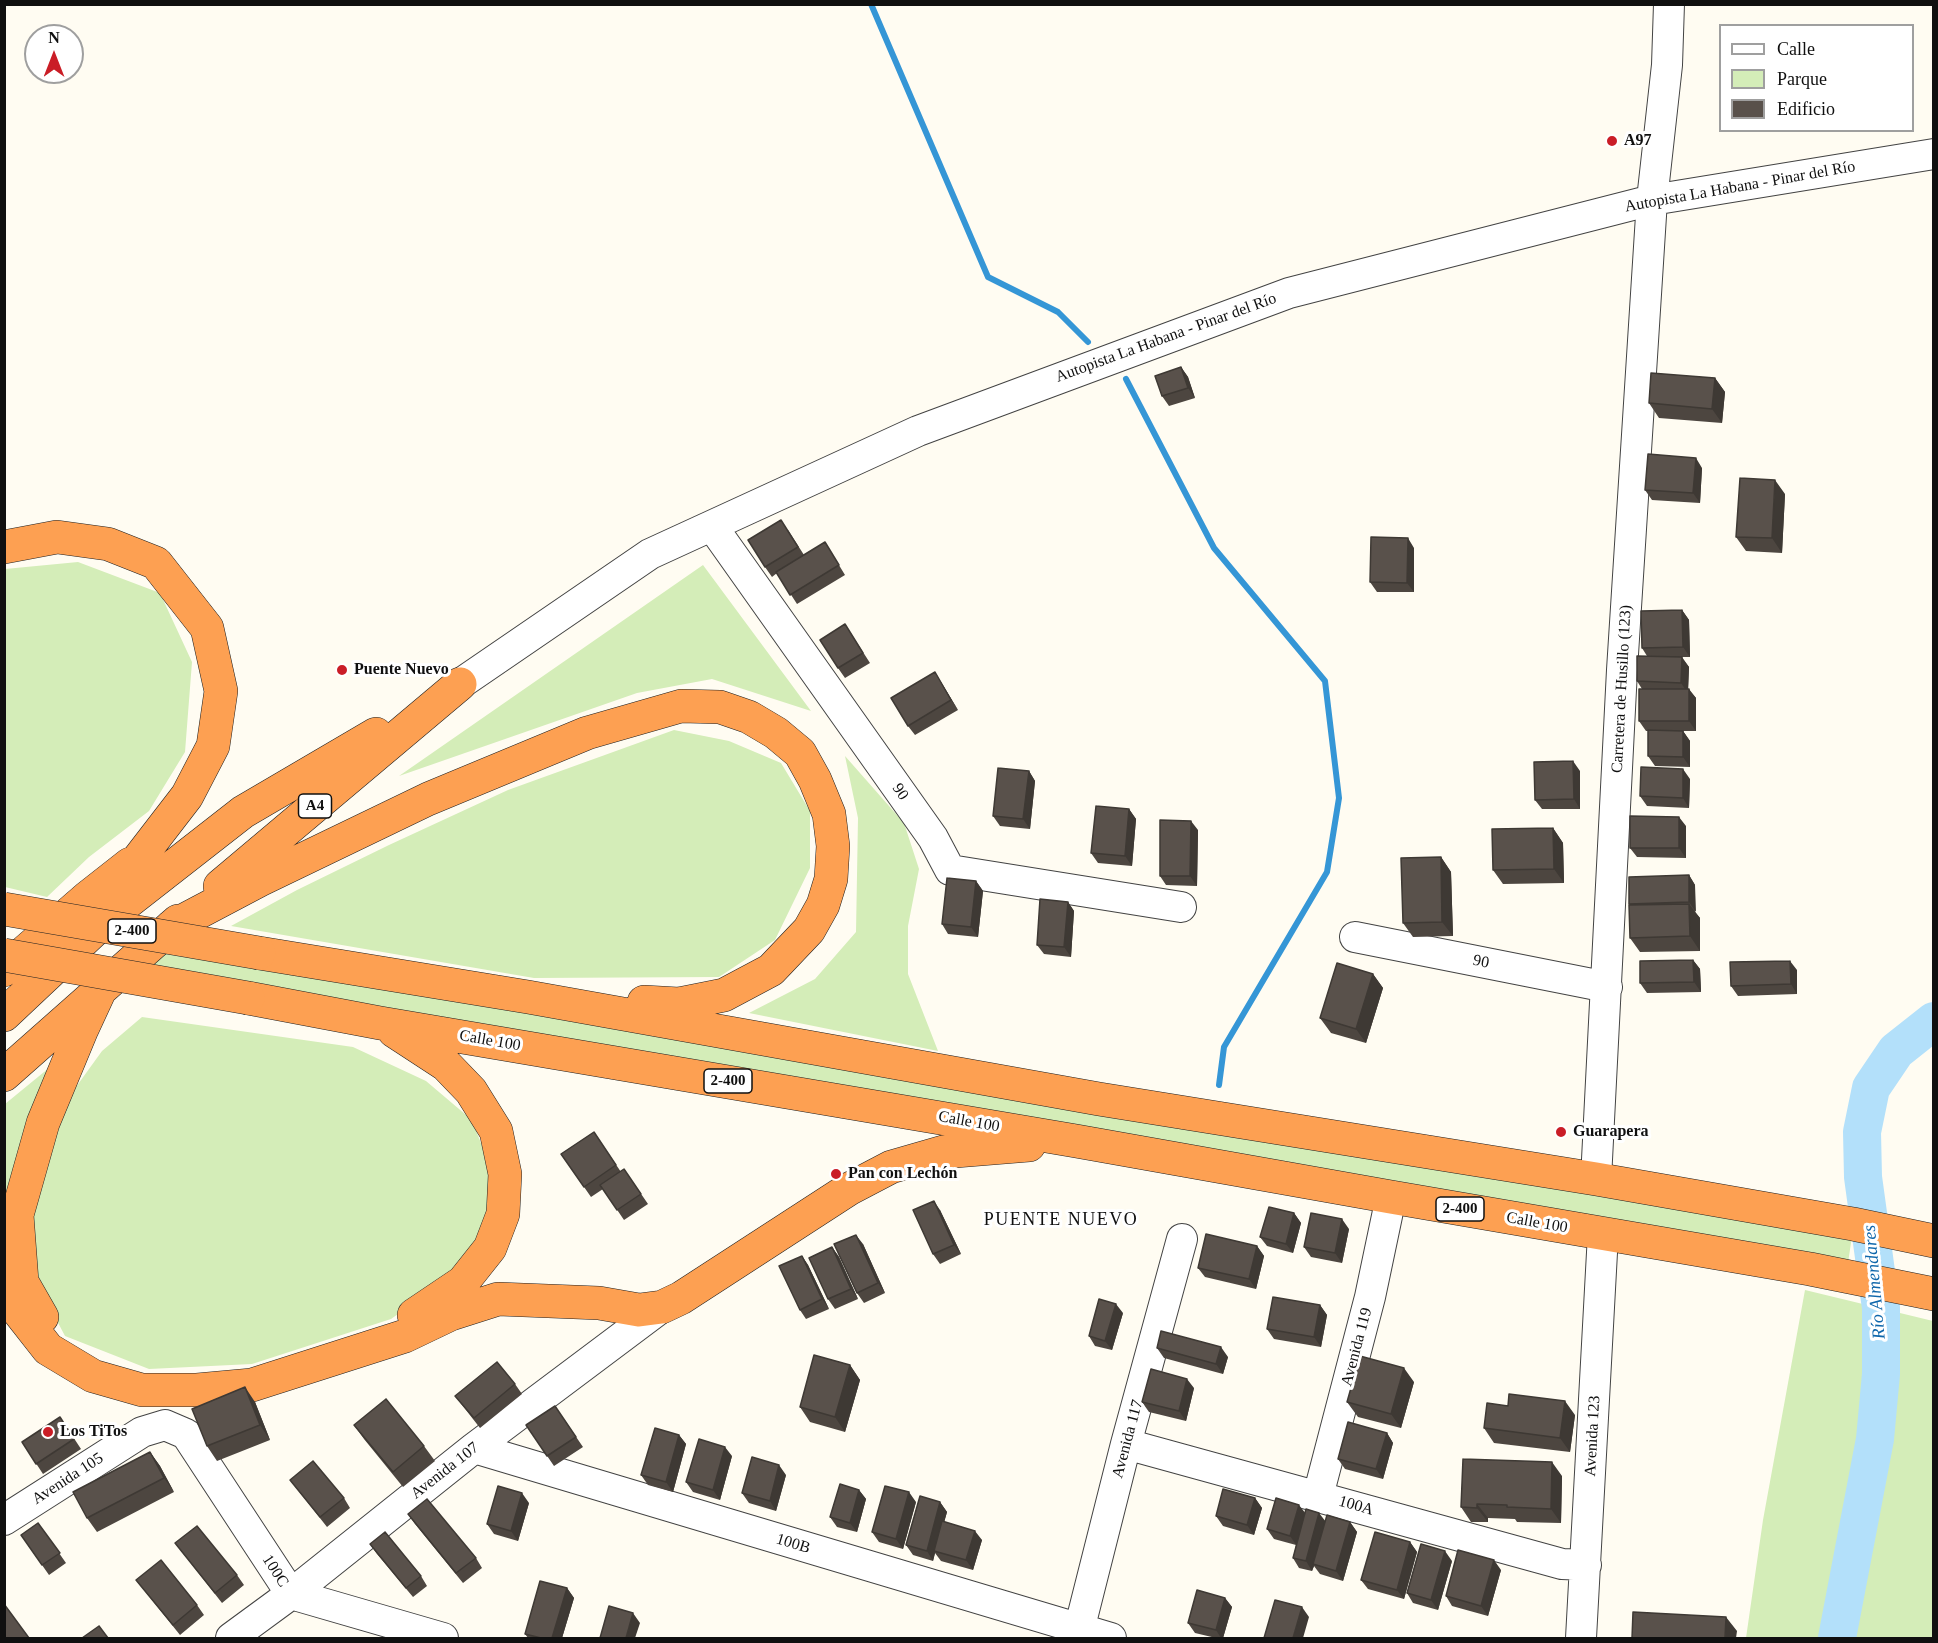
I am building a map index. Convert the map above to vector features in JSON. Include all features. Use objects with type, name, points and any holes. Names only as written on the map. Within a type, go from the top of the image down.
[{"type":"highway","points":[[4,547],[57,537],[108,544],[156,563],[207,628],[221,691],[213,746],[187,796],[140,857],[106,919]]},
{"type":"highway","name":"Autopista La Habana - Pinar del Río","points":[[4,1015],[106,919],[243,812],[460,684]]},
{"type":"highway","name":"Autopista La Habana - Pinar del Río","points":[[4,1075],[171,927],[460,684]]},
{"type":"highway","points":[[171,927],[260,879],[428,799],[587,733],[681,706],[720,707],[749,717],[776,733],[800,753],[829,813],[833,846],[831,879],[823,905],[809,930],[771,970],[724,995],[679,1004],[528,997]]},
{"type":"highway","name":"A4","points":[[4,970],[88,897],[140,857],[243,812]]},
{"type":"highway","name":"2-400","points":[[4,909],[528,997],[1099,1099],[1596,1179],[1853,1224],[1934,1241]]},
{"type":"highway","name":"Calle 100","points":[[4,955],[380,1023],[1845,1275],[1934,1294]]},
{"type":"highway","points":[[101,988],[43,1123],[17,1215],[22,1282],[45,1323],[80,1356],[138,1375],[197,1376],[257,1372],[398,1326],[463,1282],[490,1248],[503,1214],[505,1174],[496,1131],[471,1091],[446,1065],[417,1044],[380,1023]]},
{"type":"highway","points":[[4,1293],[48,1349],[93,1376],[142,1390],[197,1390],[252,1385],[405,1336],[451,1314],[498,1299],[599,1303],[639,1310],[662,1307],[681,1298],[849,1189],[891,1167],[943,1152],[1076,1141]]},
{"type":"street","name":"Carretera de Husillo (123)","points":[[1596,1179],[1622,670],[1652,200],[1667,65],[1669,4]]},
{"type":"street","name":"Autopista La Habana - Pinar del Río","points":[[460,684],[650,554],[918,431],[1288,293],[1652,200],[1934,154]]},
{"type":"street","name":"90","points":[[712,526],[933,838],[950,870],[1181,907]]},
{"type":"street","name":"90","points":[[1355,937],[1607,987]]},
{"type":"street","name":"Avenida 119","points":[[1318,1496],[1370,1297],[1391,1197]]},
{"type":"street","name":"Avenida 123","points":[[1581,1638],[1603,1234]]},
{"type":"street","name":"Avenida 117","points":[[1078,1634],[1126,1444],[1182,1239]]},
{"type":"street","name":"Avenida 107","points":[[231,1638],[291,1594],[474,1448],[662,1307]]},
{"type":"street","name":"Avenida 105","points":[[4,1520],[142,1432],[165,1425]]},
{"type":"street","name":"100C","points":[[165,1425],[186,1434],[291,1594],[443,1638]]},
{"type":"street","name":"100A","points":[[1126,1444],[1562,1564],[1586,1565]]},
{"type":"street","name":"100B","points":[[474,1448],[1078,1634],[1111,1638]]},
{"type":"green space","points":[[78,562],[160,593],[192,662],[185,752],[149,811],[89,857],[47,897],[5,887],[5,569]]},
{"type":"green space","points":[[703,565],[811,711],[712,679],[637,693],[399,776]]},
{"type":"green space","points":[[674,730],[729,741],[781,763],[810,811],[810,868],[775,940],[719,977],[534,978],[231,926],[297,890],[508,790]]},
{"type":"green space","points":[[845,756],[904,823],[919,869],[908,926],[908,974],[938,1051],[749,1013],[815,979],[856,932],[858,818]]},
{"type":"green space","points":[[167,950],[1852,1236],[1848,1263],[149,967]]},
{"type":"green space","points":[[142,1017],[353,1047],[426,1081],[472,1120],[489,1164],[490,1206],[478,1244],[435,1288],[391,1319],[252,1364],[149,1369],[65,1336],[34,1277],[25,1213],[68,1098],[102,1051]]},
{"type":"green space","points":[[66,1054],[10,1280],[5,1276],[5,1104]]},
{"type":"green space","points":[[1805,1290],[1933,1321],[1933,1638],[1746,1638],[1763,1520]]},
{"type":"building","points":[[1181,367],[1188,388],[1162,396],[1155,376]]},
{"type":"building","points":[[1651,373],[1715,378],[1712,409],[1649,403]]},
{"type":"building","points":[[1648,454],[1696,458],[1693,493],[1645,490]]},
{"type":"building","points":[[1740,478],[1775,480],[1772,538],[1736,537]]},
{"type":"building","points":[[781,520],[798,547],[765,567],[748,540]]},
{"type":"building","points":[[1371,537],[1408,538],[1407,583],[1370,582]]},
{"type":"building","points":[[825,542],[839,565],[790,595],[776,572]]},
{"type":"building","points":[[1682,610],[1683,647],[1642,648],[1641,611]]},
{"type":"building","points":[[845,624],[863,653],[838,668],[820,640]]},
{"type":"building","points":[[1637,656],[1682,657],[1681,683],[1637,681]]},
{"type":"building","points":[[935,672],[951,700],[908,726],[891,698]]},
{"type":"building","points":[[1639,689],[1689,689],[1689,721],[1639,721]]},
{"type":"building","points":[[1648,730],[1683,731],[1683,757],[1648,756]]},
{"type":"building","points":[[1573,761],[1574,799],[1535,800],[1534,762]]},
{"type":"building","points":[[1641,767],[1683,769],[1683,798],[1640,796]]},
{"type":"building","points":[[998,768],[1029,771],[1023,819],[993,816]]},
{"type":"building","points":[[1096,806],[1129,809],[1125,856],[1091,853]]},
{"type":"building","points":[[1630,816],[1679,817],[1679,848],[1630,848]]},
{"type":"building","points":[[1160,820],[1191,821],[1190,876],[1160,876]]},
{"type":"building","points":[[1553,828],[1554,869],[1493,870],[1492,829]]},
{"type":"building","points":[[1441,857],[1442,922],[1403,923],[1401,858]]},
{"type":"building","points":[[1689,875],[1689,902],[1629,904],[1629,877]]},
{"type":"building","points":[[947,878],[976,881],[971,927],[942,924]]},
{"type":"building","points":[[1040,899],[1068,902],[1064,947],[1037,945]]},
{"type":"building","points":[[1689,904],[1690,936],[1630,938],[1629,905]]},
{"type":"building","points":[[1693,960],[1694,982],[1640,983],[1640,961]]},
{"type":"building","points":[[1790,961],[1791,984],[1731,986],[1730,962]]},
{"type":"building","points":[[1337,963],[1373,974],[1356,1029],[1320,1018]]},
{"type":"building","points":[[594,1132],[616,1165],[584,1187],[561,1154]]},
{"type":"building","points":[[624,1169],[641,1194],[617,1210],[600,1185]]},
{"type":"building","points":[[934,1201],[954,1245],[933,1254],[913,1210]]},
{"type":"building","points":[[1269,1207],[1294,1213],[1286,1244],[1260,1237]]},
{"type":"building","points":[[1311,1213],[1342,1219],[1335,1253],[1304,1247]]},
{"type":"building","points":[[1206,1234],[1257,1246],[1249,1279],[1198,1268]]},
{"type":"building","points":[[856,1235],[878,1283],[857,1293],[834,1244]]},
{"type":"building","points":[[832,1247],[851,1289],[828,1299],[809,1258]]},
{"type":"building","points":[[802,1256],[822,1299],[800,1310],[779,1266]]},
{"type":"building","points":[[1273,1297],[1320,1305],[1314,1337],[1267,1329]]},
{"type":"building","points":[[1099,1299],[1116,1304],[1105,1341],[1089,1336]]},
{"type":"building","points":[[1161,1331],[1221,1347],[1216,1364],[1157,1348]]},
{"type":"building","points":[[814,1355],[850,1365],[835,1417],[800,1407]]},
{"type":"building","points":[[1360,1356],[1404,1368],[1391,1414],[1347,1402]]},
{"type":"building","points":[[497,1362],[515,1384],[474,1418],[455,1396]]},
{"type":"building","points":[[1151,1369],[1187,1379],[1179,1411],[1142,1402]]},
{"type":"building","points":[[245,1387],[260,1425],[207,1446],[192,1409]]},
{"type":"building","points":[[1509,1394],[1565,1401],[1560,1438],[1484,1428],[1487,1403],[1508,1406]]},
{"type":"building","points":[[386,1399],[424,1446],[393,1472],[354,1425]]},
{"type":"building","points":[[555,1406],[576,1437],[547,1456],[526,1425]]},
{"type":"building","points":[[60,1417],[74,1439],[36,1464],[22,1442]]},
{"type":"building","points":[[1348,1422],[1387,1433],[1376,1469],[1338,1459]]},
{"type":"building","points":[[655,1428],[679,1435],[666,1482],[641,1475]]},
{"type":"building","points":[[699,1439],[725,1447],[713,1490],[686,1482]]},
{"type":"building","points":[[150,1452],[164,1478],[87,1518],[73,1492]]},
{"type":"building","points":[[752,1457],[779,1465],[770,1501],[742,1493]]},
{"type":"building","points":[[1463,1459],[1552,1462],[1551,1509],[1477,1504],[1477,1508],[1461,1507]]},
{"type":"building","points":[[313,1461],[344,1498],[320,1517],[290,1480]]},
{"type":"building","points":[[840,1484],[859,1490],[850,1523],[830,1517]]},
{"type":"building","points":[[498,1486],[522,1493],[511,1531],[487,1524]]},
{"type":"building","points":[[885,1486],[909,1492],[896,1539],[872,1532]]},
{"type":"building","points":[[1223,1489],[1255,1498],[1247,1525],[1216,1516]]},
{"type":"building","points":[[920,1496],[940,1502],[927,1551],[906,1545]]},
{"type":"building","points":[[1276,1498],[1299,1505],[1290,1536],[1267,1529]]},
{"type":"building","points":[[427,1499],[476,1558],[456,1573],[408,1514]]},
{"type":"building","points":[[1306,1509],[1319,1513],[1306,1561],[1293,1558]]},
{"type":"building","points":[[1327,1515],[1350,1522],[1336,1571],[1313,1564]]},
{"type":"building","points":[[942,1521],[975,1531],[966,1560],[934,1551]]},
{"type":"building","points":[[38,1523],[60,1553],[42,1565],[21,1535]]},
{"type":"building","points":[[197,1526],[237,1575],[215,1593],[175,1543]]},
{"type":"building","points":[[385,1532],[421,1576],[406,1588],[370,1544]]},
{"type":"building","points":[[1375,1532],[1410,1542],[1397,1590],[1361,1580]]},
{"type":"building","points":[[1421,1544],[1445,1551],[1431,1600],[1407,1593]]},
{"type":"building","points":[[1458,1550],[1494,1560],[1481,1606],[1446,1596]]},
{"type":"building","points":[[161,1560],[197,1605],[173,1625],[136,1580]]},
{"type":"building","points":[[540,1581],[567,1588],[552,1638],[525,1634]]},
{"type":"building","points":[[1197,1590],[1225,1598],[1216,1630],[1188,1623]]},
{"type":"building","points":[[1275,1600],[1302,1607],[1293,1638],[1264,1638]]},
{"type":"building","points":[[4,1604],[29,1638],[4,1638]]},
{"type":"building","points":[[609,1606],[633,1613],[626,1638],[600,1638]]},
{"type":"building","points":[[1633,1612],[1726,1617],[1725,1638],[1632,1638]]},
{"type":"building","points":[[99,1626],[108,1638],[82,1638]]},
{"type":"waterway","points":[[871,4],[988,277],[1058,312],[1088,342]]},
{"type":"waterway","points":[[1126,379],[1214,548],[1325,681],[1339,798],[1327,872],[1224,1047],[1219,1085]]},
{"type":"waterway","name":"Río Almendares","points":[[1837,1638],[1875,1439],[1881,1374],[1881,1308],[1863,1177],[1862,1132],[1871,1088],[1896,1051],[1934,1021]]},
{"type":"place","name":"A97","points":[[1612,141]]},
{"type":"place","name":"Puente Nuevo","points":[[342,670]]},
{"type":"place","name":"Guarapera","points":[[1561,1132]]},
{"type":"place","name":"Pan con Lechón","points":[[836,1174]]},
{"type":"place","name":"Los TiTos","points":[[48,1432]]},
{"type":"district","name":"PUENTE NUEVO","points":[[1061,1220]]}]
